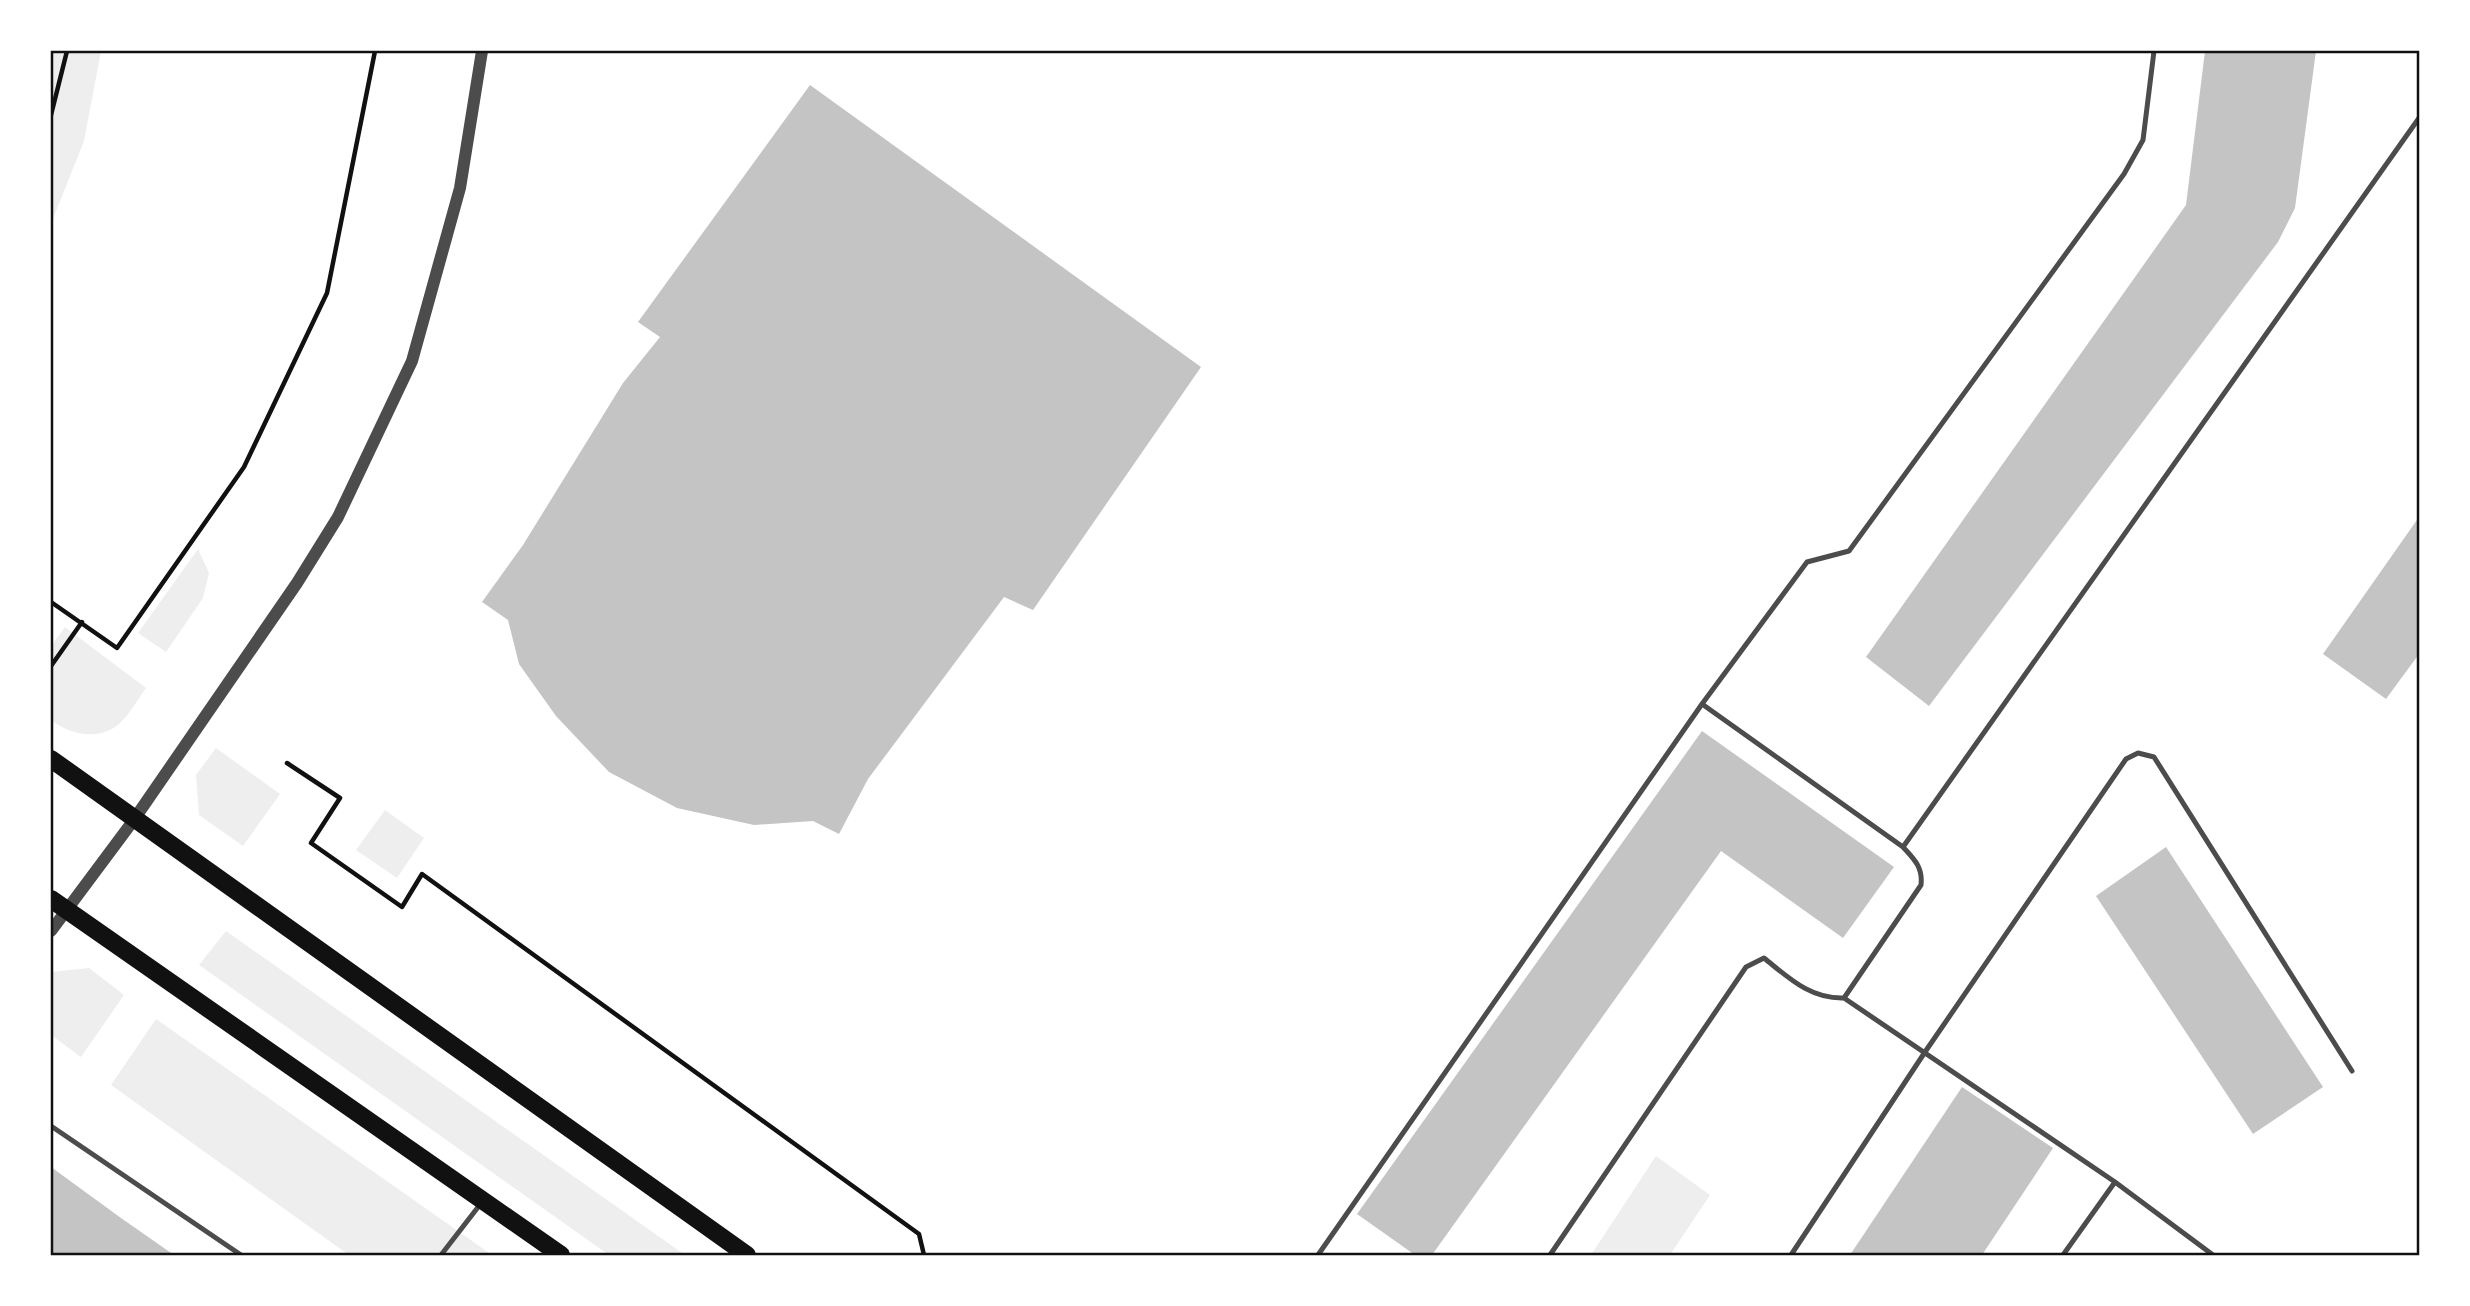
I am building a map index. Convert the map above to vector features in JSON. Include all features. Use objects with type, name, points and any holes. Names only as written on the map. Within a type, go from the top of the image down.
[{"type":"main road","points":[[51,759],[133,821],[747,1255]]},
{"type":"main road","points":[[51,899],[561,1255]]},
{"type":"street","points":[[51,931],[133,821],[297,583],[338,517],[412,361],[460,188],[482,51]]},
{"type":"lane","points":[[1318,1255],[1702,705],[1807,562],[1849,551],[2124,174],[2143,140],[2154,51]]},
{"type":"lane","points":[[1903,847],[2419,118]]},
{"type":"lane","points":[[1702,705],[1903,847],[1917,862],[1922,874],[1921,885],[1844,999]]},
{"type":"lane","points":[[1791,1255],[1925,1052],[2126,759],[2138,753],[2154,757],[2351,1071]]},
{"type":"lane","points":[[1550,1255],[1746,967],[1764,958],[1806,991],[1826,999],[1844,999],[1925,1052],[2115,1182],[2213,1255]]},
{"type":"lane","points":[[51,1126],[241,1255]]},
{"type":"lane","points":[[2063,1255],[2115,1182]]},
{"type":"lane","points":[[441,1255],[483,1200]]},
{"type":"path","points":[[51,115],[67,51]]},
{"type":"path","points":[[51,602],[117,648],[244,467],[327,293],[375,51]]},
{"type":"path","points":[[51,666],[82,622]]},
{"type":"path","points":[[288,763],[340,798],[311,843],[402,907],[422,874],[919,1234],[924,1255]]},
{"type":"shaded area","points":[[51,51],[101,51],[84,141],[51,224]]},
{"type":"shaded area","points":[[198,549],[209,573],[203,598],[166,652],[138,633]]},
{"type":"shaded area","points":[[65,627],[146,688],[119,724],[103,733],[76,732],[51,720],[51,646]]},
{"type":"shaded area","points":[[216,748],[280,794],[243,846],[199,815],[196,775]]},
{"type":"shaded area","points":[[385,810],[424,838],[397,878],[356,850]]},
{"type":"shaded area","points":[[226,931],[685,1255],[609,1255],[199,965]]},
{"type":"shaded area","points":[[89,968],[124,995],[81,1057],[51,1035],[51,972]]},
{"type":"shaded area","points":[[156,1019],[492,1255],[349,1255],[111,1085]]},
{"type":"shaded area","points":[[1656,1156],[1710,1195],[1670,1255],[1591,1255]]},
{"type":"building","points":[[2205,51],[2316,51],[2295,208],[2278,242],[1929,706],[1866,657],[2186,205]]},
{"type":"building","points":[[810,85],[1201,367],[1033,610],[1004,597],[868,779],[839,834],[813,821],[754,825],[677,808],[609,772],[556,716],[519,664],[508,620],[482,602],[523,545],[623,383],[660,337],[638,322]]},
{"type":"building","points":[[2419,517],[2419,654],[2386,699],[2323,654]]},
{"type":"building","points":[[1702,731],[1894,867],[1843,938],[1721,851],[1432,1255],[1415,1255],[1357,1214]]},
{"type":"building","points":[[2166,847],[2323,1087],[2253,1134],[2096,896]]},
{"type":"building","points":[[1962,1087],[2053,1148],[1982,1255],[1850,1255]]},
{"type":"building","points":[[51,1167],[121,1218],[174,1255],[51,1255]]}]
